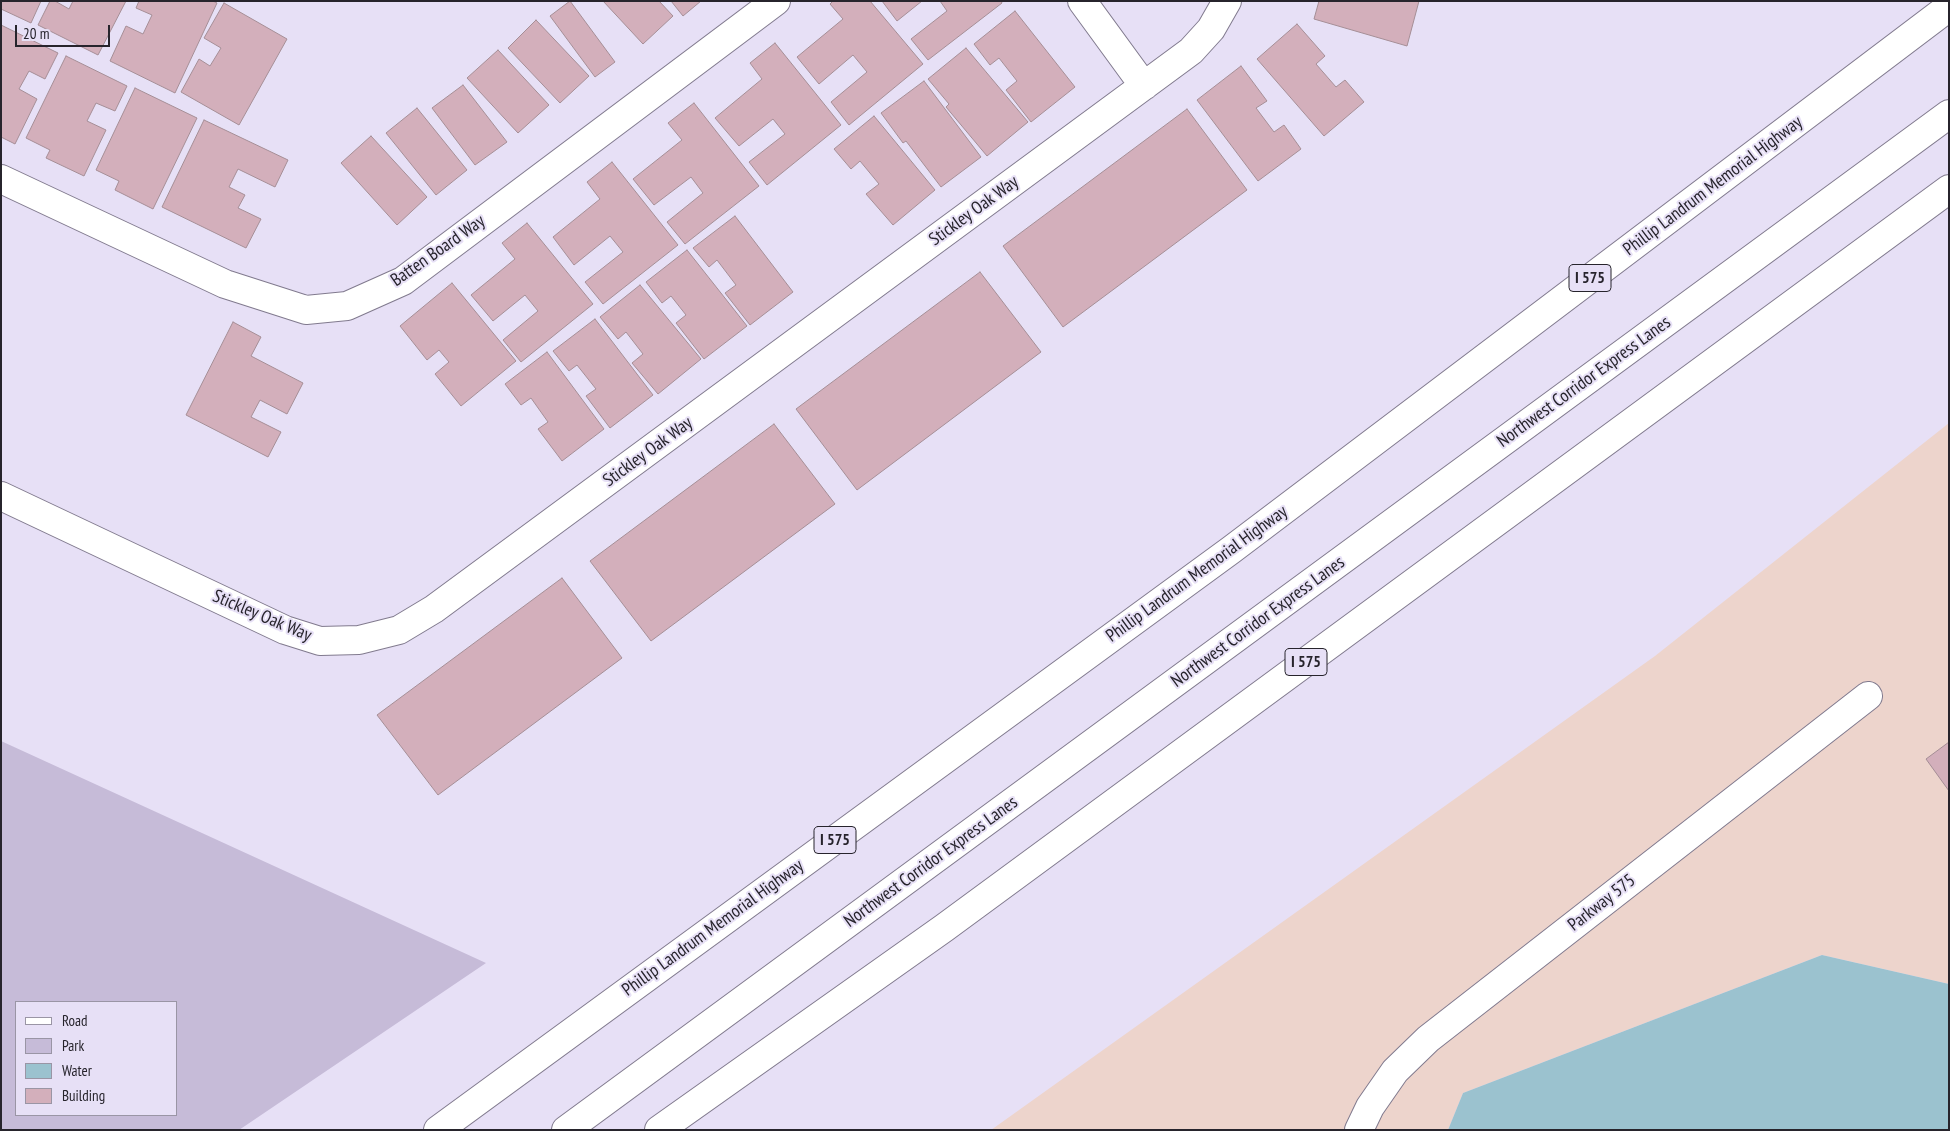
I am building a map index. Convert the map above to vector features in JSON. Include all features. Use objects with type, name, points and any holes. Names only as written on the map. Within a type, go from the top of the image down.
[{"type":"main road","name":"Batten Board Way","points":[[1,178],[225,284],[306,310],[346,306],[403,281],[776,1]]},
{"type":"main road","points":[[1082,1],[1144,86]]},
{"type":"main road","name":"Stickley Oak Way","points":[[1,496],[285,630],[320,640],[359,640],[398,630],[434,610],[1191,51],[1211,29],[1227,1]]},
{"type":"main road","name":"Phillip Landrum Memorial Highway","points":[[438,1130],[1231,550],[1949,7]]},
{"type":"main road","name":"Northwest Corridor Express Lanes","points":[[566,1130],[1949,114]]},
{"type":"main road","name":"I 575","points":[[659,1130],[944,928],[1949,189]]},
{"type":"main road","name":"Parkway 575","points":[[1359,1130],[1370,1107],[1395,1071],[1428,1039],[1868,696]]},
{"type":"shaded area","points":[[1949,423],[1949,984],[1822,955],[1463,1093],[1448,1130],[991,1130],[1655,656]]},
{"type":"green space","points":[[1,741],[486,963],[239,1130],[1,1130]]},
{"type":"water","points":[[1822,955],[1949,984],[1949,1130],[1448,1130],[1463,1093]]},
{"type":"building","points":[[1,1],[41,1],[31,23],[1,9]]},
{"type":"building","points":[[50,1],[55,1],[69,9],[73,1],[126,1],[98,55],[38,25]]},
{"type":"building","points":[[139,1],[213,1],[217,3],[175,93],[110,61],[126,26],[143,34],[152,15],[136,8]]},
{"type":"building","points":[[570,1],[615,62],[595,77],[550,16]]},
{"type":"building","points":[[603,1],[659,1],[673,16],[643,44]]},
{"type":"building","points":[[671,1],[701,1],[683,16]]},
{"type":"building","points":[[833,1],[870,1],[923,64],[849,125],[831,102],[867,72],[853,55],[819,84],[797,57],[843,19],[830,4]]},
{"type":"building","points":[[882,1],[922,1],[897,21]]},
{"type":"building","points":[[940,1],[1001,1],[1002,3],[928,60],[911,39],[947,11]]},
{"type":"building","points":[[1319,1],[1419,1],[1407,46],[1314,19]]},
{"type":"building","points":[[224,3],[287,39],[239,125],[181,92],[199,59],[210,66],[221,48],[204,38]]},
{"type":"building","points":[[1015,11],[1075,87],[1031,122],[1006,90],[1017,81],[999,58],[990,65],[974,44]]},
{"type":"building","points":[[536,20],[589,76],[560,103],[508,48]]},
{"type":"building","points":[[1297,24],[1325,56],[1316,64],[1336,87],[1345,80],[1364,102],[1324,136],[1257,59]]},
{"type":"building","points":[[1,25],[58,53],[45,79],[29,71],[19,89],[37,99],[15,144],[1,137]]},
{"type":"building","points":[[775,43],[841,125],[767,185],[749,162],[785,134],[773,119],[739,146],[715,118],[762,79],[750,63]]},
{"type":"building","points":[[966,48],[1028,122],[987,156],[946,107],[949,104],[928,79]]},
{"type":"building","points":[[498,50],[549,105],[518,133],[467,78]]},
{"type":"building","points":[[66,56],[127,86],[115,111],[96,103],[87,121],[106,130],[84,176],[46,158],[50,150],[26,138]]},
{"type":"building","points":[[1241,66],[1267,101],[1256,108],[1274,132],[1284,125],[1301,149],[1258,181],[1197,100]]},
{"type":"building","points":[[924,81],[981,157],[941,187],[906,141],[903,143],[881,113]]},
{"type":"building","points":[[463,85],[507,142],[475,165],[432,108]]},
{"type":"building","points":[[135,88],[197,118],[153,209],[115,190],[119,181],[96,170]]},
{"type":"building","points":[[694,103],[759,186],[685,244],[667,222],[703,193],[691,177],[654,205],[633,179],[682,140],[668,123]]},
{"type":"building","points":[[417,108],[467,170],[436,195],[386,133]]},
{"type":"building","points":[[1187,109],[1247,190],[1063,327],[1003,246]]},
{"type":"building","points":[[874,116],[935,190],[893,225],[866,194],[879,184],[860,161],[851,169],[834,149]]},
{"type":"building","points":[[204,120],[288,160],[275,187],[238,169],[229,187],[245,195],[238,208],[261,219],[246,248],[162,207]]},
{"type":"building","points":[[371,136],[427,197],[397,225],[341,163]]},
{"type":"building","points":[[612,162],[678,245],[603,304],[585,282],[623,252],[610,236],[574,265],[553,237],[600,199],[587,182]]},
{"type":"building","points":[[735,216],[793,292],[750,325],[725,293],[736,285],[717,260],[709,267],[693,248]]},
{"type":"building","points":[[527,223],[593,304],[521,362],[503,340],[538,311],[525,295],[493,321],[471,295],[515,259],[502,243]]},
{"type":"building","points":[[687,250],[747,326],[704,359],[676,323],[686,315],[671,296],[662,303],[646,282]]},
{"type":"building","points":[[980,272],[1041,352],[857,490],[796,409]]},
{"type":"building","points":[[452,283],[516,361],[461,406],[435,374],[449,362],[439,350],[427,360],[400,326]]},
{"type":"building","points":[[640,285],[701,359],[658,394],[632,363],[643,354],[626,332],[618,339],[600,317]]},
{"type":"building","points":[[595,319],[653,395],[610,428],[586,396],[596,389],[577,365],[569,371],[553,351]]},
{"type":"building","points":[[233,322],[261,337],[251,356],[303,383],[287,414],[260,400],[251,417],[281,432],[268,457],[186,415]]},
{"type":"building","points":[[547,352],[604,429],[562,461],[538,429],[548,422],[531,398],[521,405],[505,384]]},
{"type":"building","points":[[774,424],[835,504],[651,641],[590,561]]},
{"type":"building","points":[[562,578],[622,658],[438,795],[377,715]]},
{"type":"building","points":[[1949,742],[1949,791],[1926,759]]}]
